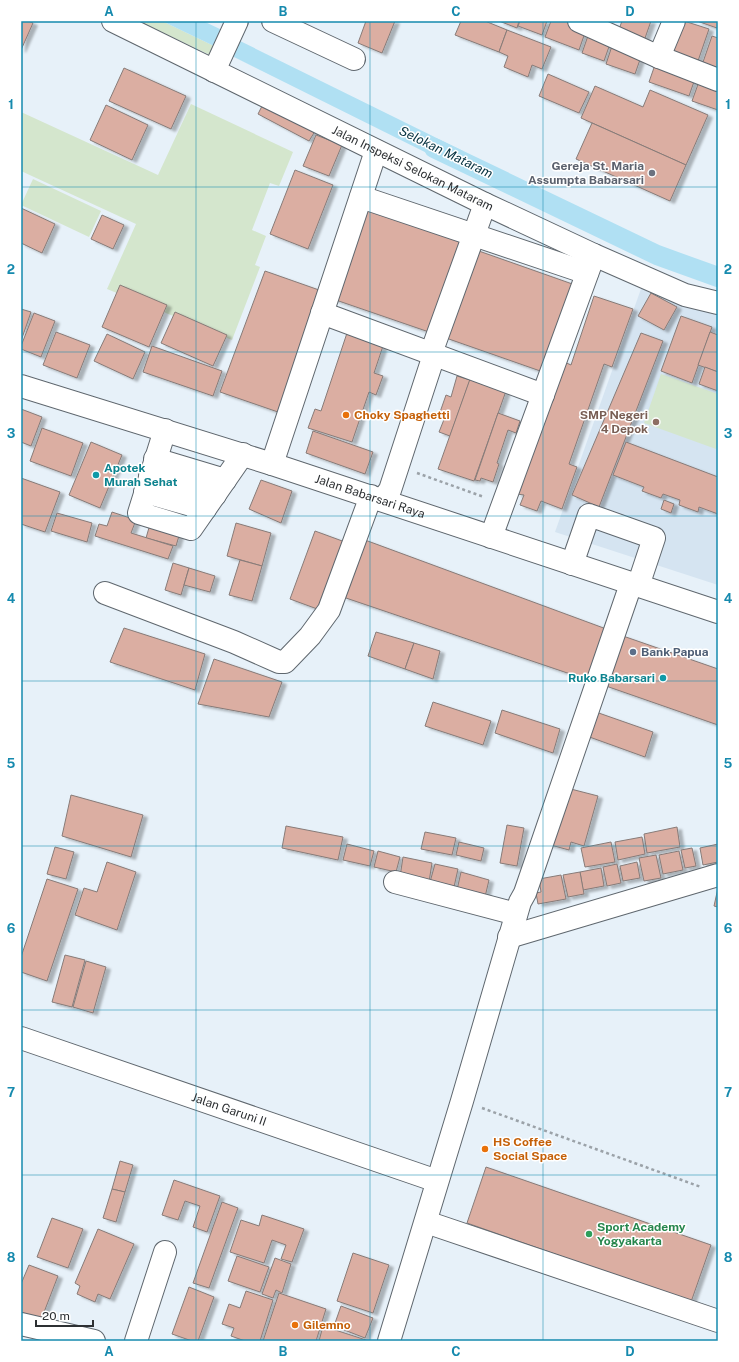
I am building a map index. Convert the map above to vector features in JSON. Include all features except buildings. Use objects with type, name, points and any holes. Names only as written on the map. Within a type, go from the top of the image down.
[{"type":"street","name":"Jalan Inspeksi Selokan Mataram","points":[[113,21],[218,62],[376,151],[485,204],[590,264],[685,295],[718,303]]},
{"type":"street","points":[[273,21],[354,59]]},
{"type":"street","points":[[579,21],[659,57],[718,80]]},
{"type":"street","points":[[659,57],[674,21]]},
{"type":"street","points":[[218,62],[234,27]]},
{"type":"street","points":[[272,464],[376,151]]},
{"type":"street","points":[[361,197],[473,235],[590,264],[491,537]]},
{"type":"street","points":[[106,593],[234,642],[279,662],[285,662],[310,636],[329,610],[382,487],[485,204]]},
{"type":"street","points":[[322,313],[432,351],[543,395]]},
{"type":"street","points":[[376,498],[390,490],[432,351]]},
{"type":"street","name":"Jalan Babarsari Raya","points":[[21,386],[243,454],[718,612]]},
{"type":"street","points":[[164,430],[139,514],[191,529],[243,454]]},
{"type":"street","points":[[150,476],[215,495]]},
{"type":"street","points":[[389,1341],[462,1101],[516,914],[635,585],[654,538],[589,515],[572,564]]},
{"type":"street","points":[[509,937],[718,875]]},
{"type":"street","points":[[395,882],[516,914]]},
{"type":"street","name":"Jalan Garuni II","points":[[21,1038],[437,1181]]},
{"type":"street","points":[[426,1222],[718,1321]]},
{"type":"street","points":[[136,1341],[165,1252]]},
{"type":"street","points":[[32,1331],[94,1341]]},
{"type":"path","points":[[398,467],[503,504]]},
{"type":"path","points":[[462,1101],[701,1187]]},
{"type":"shaded area","name":"SMP Negeri 4 Depok","points":[[642,286],[718,311],[718,585],[555,532]]},
{"type":"green space","points":[[138,21],[162,21],[214,46],[210,55]]},
{"type":"green space","points":[[191,104],[293,152],[279,186],[270,183],[252,230],[266,236],[255,265],[260,267],[232,340],[107,289],[136,224],[21,171],[21,112],[158,175]]},
{"type":"green space","points":[[33,179],[101,211],[89,237],[21,205]]},
{"type":"green space","points":[[661,374],[718,394],[718,444],[716,449],[644,423]]},
{"type":"water","points":[[162,21],[203,21],[222,30],[214,46]]},
{"type":"water","points":[[236,39],[463,151],[455,167],[228,54]]},
{"type":"waterway","name":"Selokan Mataram","points":[[434,148],[657,255],[718,277]]},
{"type":"place","name":"Gereja St. Maria Assumpta Babarsari","points":[[652,173]]},
{"type":"place","name":"Choky Spaghetti","points":[[346,415]]},
{"type":"place","name":"SMP Negeri 4 Depok","points":[[656,422]]},
{"type":"place","name":"Apotek Murah Sehat","points":[[96,475]]},
{"type":"place","name":"Bank Papua","points":[[633,652]]},
{"type":"place","name":"Ruko Babarsari","points":[[663,678]]},
{"type":"place","name":"HS Coffee Social Space","points":[[485,1149]]},
{"type":"place","name":"Sport Academy Yogyakarta","points":[[589,1234]]},
{"type":"place","name":"Gilemno","points":[[295,1325]]}]
